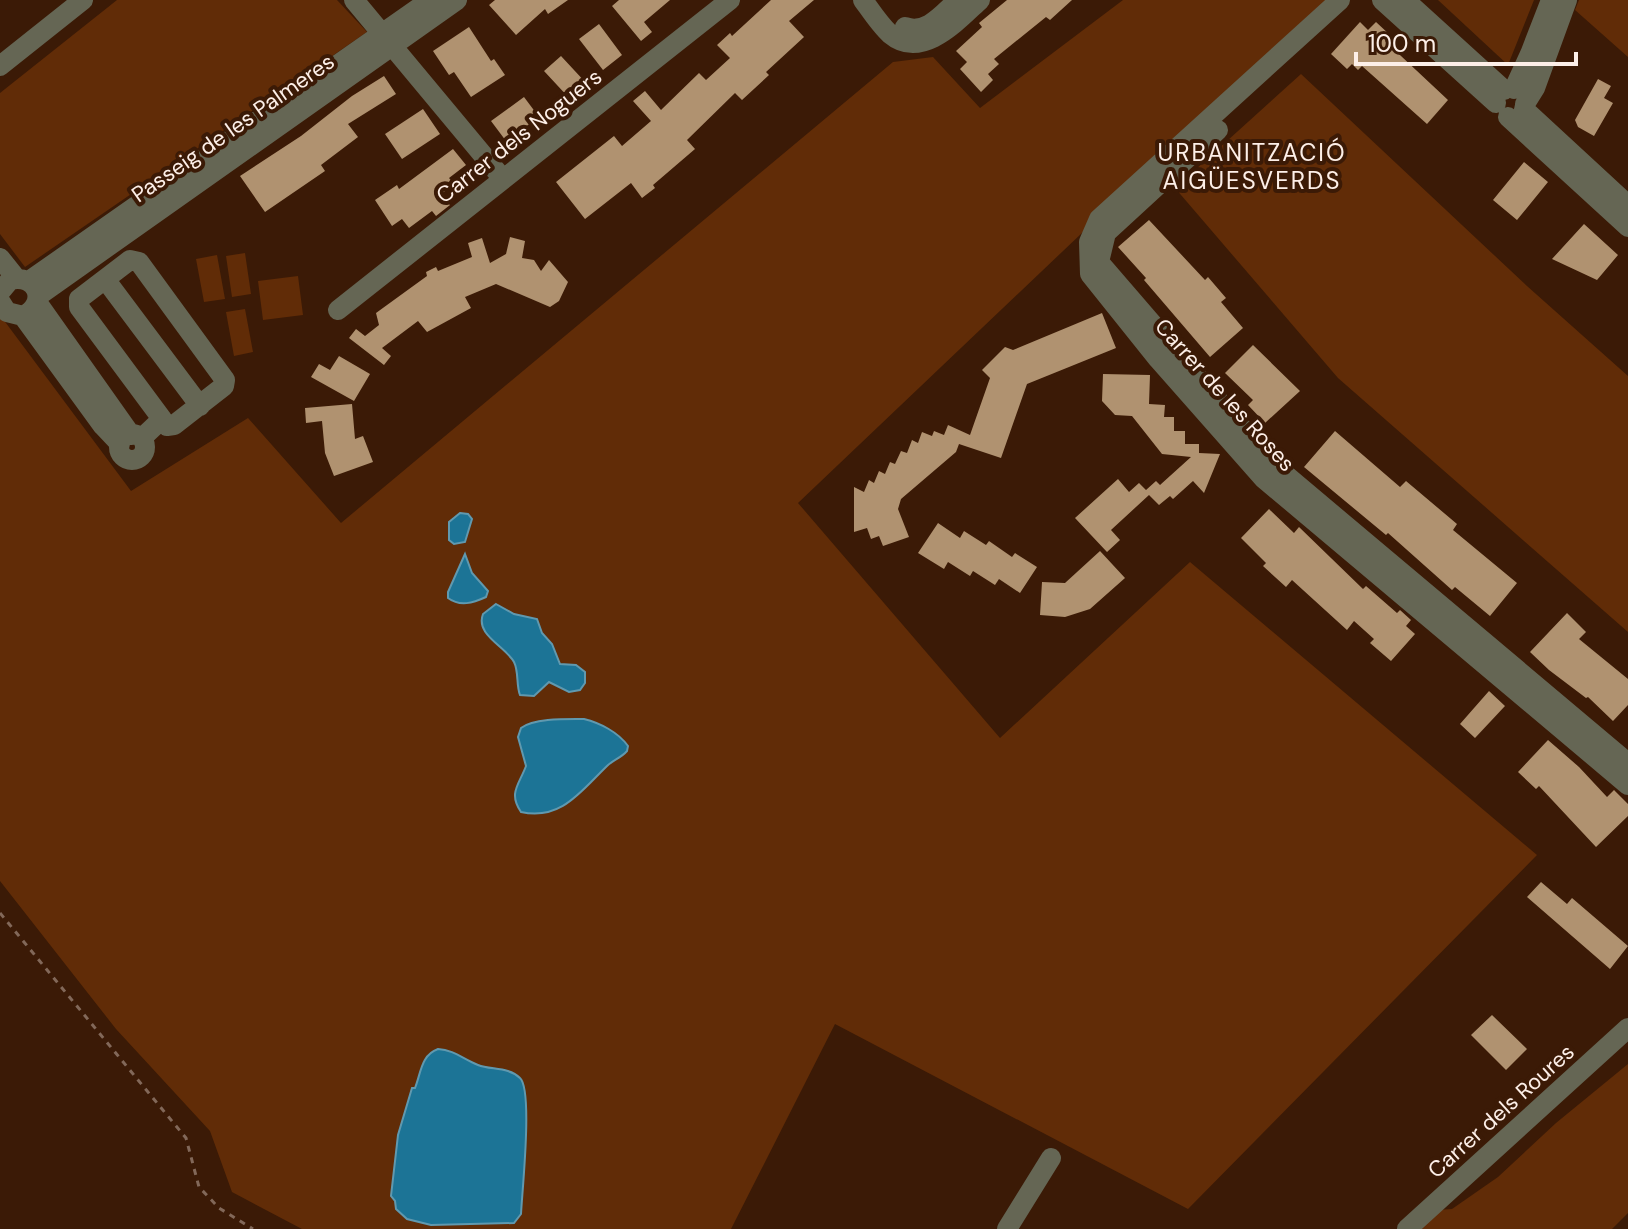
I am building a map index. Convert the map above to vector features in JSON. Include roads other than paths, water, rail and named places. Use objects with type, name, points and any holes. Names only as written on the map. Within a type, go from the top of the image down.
[{"type":"street","points":[[0,66],[83,0]]},
{"type":"street","points":[[354,0],[503,179]]},
{"type":"street","name":"Passeig de les Palmeres","points":[[388,39],[430,0]]},
{"type":"street","name":"Passeig de les Palmeres","points":[[16,293],[388,39],[457,0]]},
{"type":"street","name":"Carrer dels Noguers","points":[[338,310],[730,0]]},
{"type":"street","points":[[863,0],[892,36],[937,38],[980,0]]},
{"type":"street","points":[[878,0],[898,24],[914,36]]},
{"type":"street","points":[[914,36],[958,0]]},
{"type":"street","name":"Carrer de les Roses","points":[[1340,0],[1099,219],[1089,242],[1090,274],[1158,359],[1263,478],[1628,785]]},
{"type":"street","name":"Carrer de les Roses","points":[[1358,0],[1106,233],[1099,262],[1275,466],[1628,763]]},
{"type":"street","points":[[1382,0],[1512,102],[1628,227]]},
{"type":"street","points":[[1405,0],[1512,102],[1628,205]]},
{"type":"street","points":[[1512,102],[1551,0]]},
{"type":"street","points":[[1512,102],[1535,88],[1567,0]]},
{"type":"street","points":[[0,258],[16,293],[103,426],[131,439],[162,419]]},
{"type":"street","points":[[130,260],[139,262],[225,380],[224,386],[200,406],[174,425],[167,426],[79,307],[79,299],[130,260]]},
{"type":"street","points":[[105,279],[200,406]]},
{"type":"street","name":"Carrer dels Roures","points":[[1407,1229],[1628,1028]]},
{"type":"street","points":[[1007,1229],[1051,1158]]},
{"type":"water","points":[[460,513],[468,514],[472,519],[465,542],[454,544],[449,540],[449,522]]},
{"type":"water","points":[[465,554],[472,573],[488,591],[486,597],[462,603],[448,598],[448,592]]},
{"type":"water","points":[[496,604],[514,614],[537,619],[560,664],[576,665],[585,672],[585,683],[580,690],[569,692],[549,682],[534,696],[520,695],[514,662],[483,628],[483,614]]},
{"type":"water","points":[[584,719],[614,732],[628,746],[627,751],[559,808],[535,814],[521,812],[515,794],[526,766],[518,737],[521,728],[542,721]]},
{"type":"water","points":[[438,1049],[478,1065],[511,1072],[520,1078],[524,1086],[526,1121],[521,1214],[514,1223],[431,1225],[407,1219],[396,1209],[391,1196],[398,1135],[422,1065]]},
{"type":"district","name":"URBANITZACIÓ AIGÜESVERDS","points":[[1252,166]]}]
